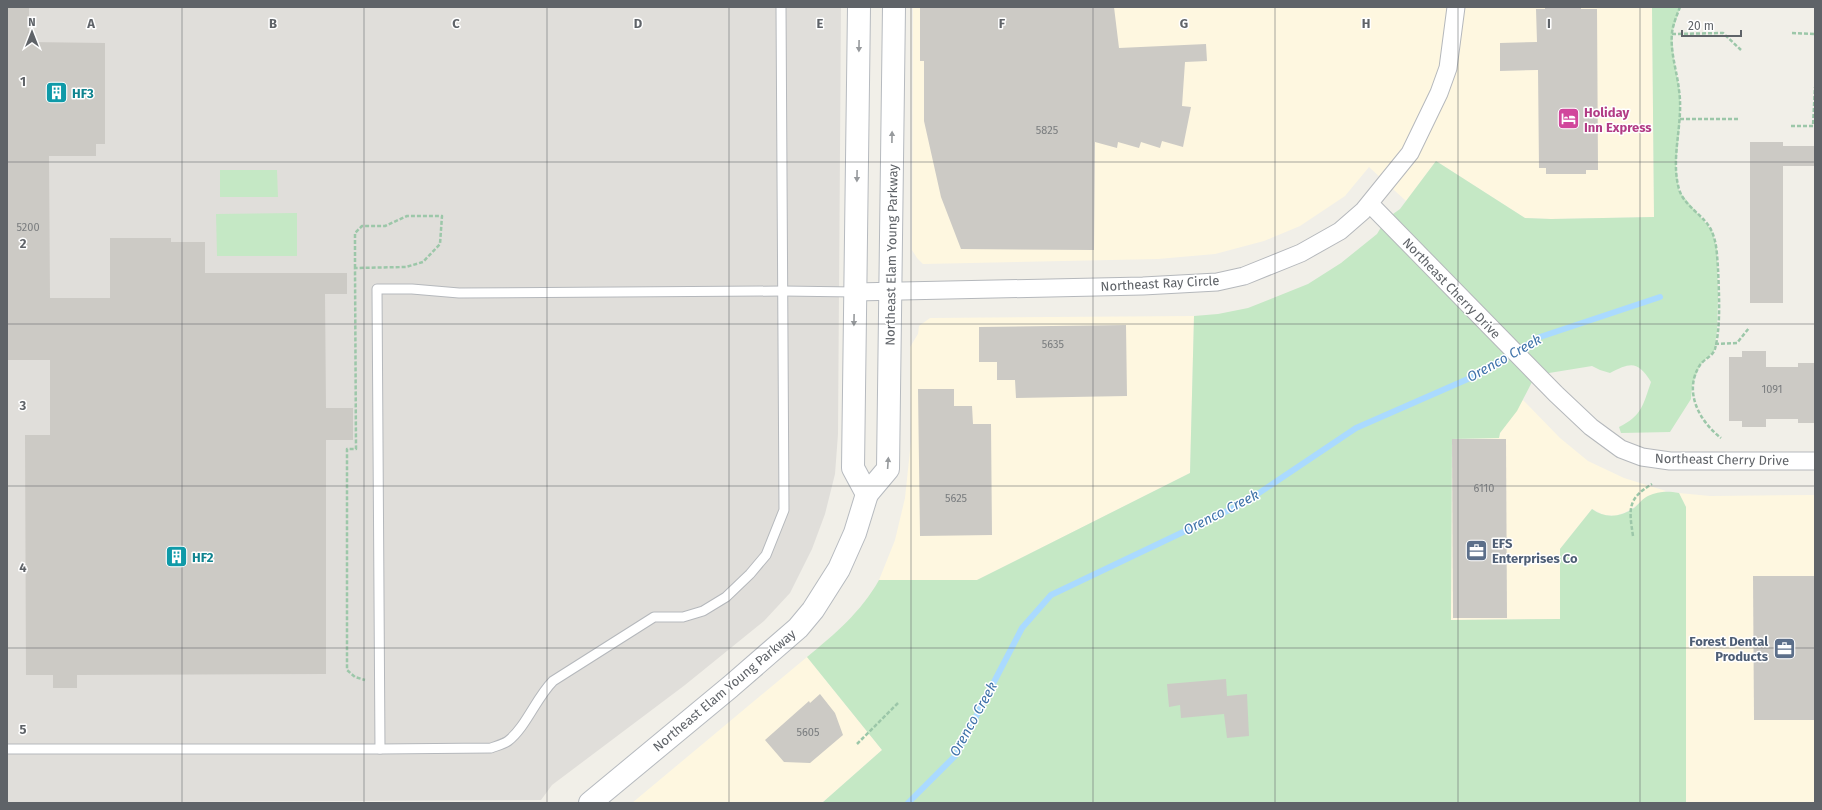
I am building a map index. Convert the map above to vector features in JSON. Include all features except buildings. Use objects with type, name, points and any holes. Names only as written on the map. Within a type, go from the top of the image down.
[{"type":"street","points":[[859,7],[854,292],[853,468],[867,494]]},
{"type":"street","name":"Northeast Elam Young Parkway","points":[[590,803],[730,687],[798,628],[813,610],[839,569],[855,533],[867,494],[888,469],[894,7]]},
{"type":"street","name":"Northeast Ray Circle","points":[[854,292],[1143,286],[1217,282],[1244,276],[1301,253],[1340,230],[1370,204],[1410,153],[1439,93],[1448,68],[1456,7]]},
{"type":"street","name":"Northeast Cherry Drive","points":[[1370,204],[1556,394],[1591,427],[1621,448],[1642,457],[1670,461],[1815,461]]},
{"type":"lane","points":[[7,749],[491,748],[508,741],[526,720],[542,692],[553,681],[654,618],[683,617],[703,611],[726,597],[750,574],[766,555],[784,510],[781,7]]},
{"type":"lane","points":[[380,748],[377,289],[412,289],[459,293],[854,292]]},
{"type":"path","points":[[1680,7],[1672,34],[1674,61],[1680,91],[1680,119],[1676,166],[1679,191],[1712,231],[1717,249],[1718,297],[1714,351],[1700,364],[1692,386],[1693,398],[1711,430],[1721,438]]},
{"type":"path","points":[[1672,34],[1723,33],[1741,50]]},
{"type":"path","points":[[1792,33],[1815,34]]},
{"type":"path","points":[[1792,126],[1813,126],[1815,87]]},
{"type":"path","points":[[1680,119],[1740,119]]},
{"type":"path","points":[[1715,344],[1737,343],[1748,328]]},
{"type":"path","points":[[1632,536],[1630,515],[1632,500],[1641,491],[1652,484]]},
{"type":"path","points":[[857,744],[898,703]]},
{"type":"shaded area","points":[[7,7],[841,7],[838,434],[835,474],[825,514],[812,549],[790,593],[764,621],[685,685],[552,785],[541,800],[7,803]]},
{"type":"shaded area","points":[[913,7],[1652,7],[1654,217],[1551,219],[1525,218],[1436,161],[1406,201],[1369,167],[1345,196],[1300,226],[1264,241],[1215,254],[1158,259],[923,264],[912,250]]},
{"type":"shaded area","points":[[1194,316],[1190,473],[977,580],[879,580],[895,540],[905,498],[911,441],[910,347],[918,334],[919,326],[930,318]]},
{"type":"shaded area","points":[[1523,400],[1560,438],[1588,461],[1624,478],[1666,491],[1648,496],[1626,512],[1615,516],[1604,515],[1592,509],[1560,549],[1561,619],[1451,620],[1452,439],[1499,438],[1500,433]]},
{"type":"shaded area","points":[[1679,493],[1710,496],[1815,495],[1815,803],[1686,803],[1686,507]]},
{"type":"shaded area","points":[[807,657],[882,750],[822,803],[632,803]]},
{"type":"green space","points":[[1652,7],[1680,7],[1672,34],[1674,61],[1680,91],[1680,124],[1676,166],[1679,191],[1712,231],[1717,249],[1717,331],[1714,351],[1700,365],[1692,386],[1691,399],[1670,432],[1621,433],[1619,427],[1633,419],[1641,409],[1651,382],[1638,367],[1629,365],[1610,373],[1592,366],[1549,373],[1532,382],[1517,411],[1500,433],[1499,438],[1452,439],[1451,620],[1560,619],[1560,549],[1592,509],[1602,514],[1613,516],[1629,511],[1644,498],[1652,494],[1664,492],[1679,493],[1686,507],[1686,803],[822,803],[882,750],[807,657],[847,622],[872,592],[879,580],[977,580],[1190,473],[1194,316],[1218,314],[1248,308],[1308,284],[1341,263],[1377,234],[1386,219],[1400,209],[1436,161],[1525,218],[1551,219],[1654,217]]},
{"type":"green space","points":[[220,170],[277,170],[278,197],[220,197]]},
{"type":"green space","points":[[297,213],[297,256],[217,256],[216,214]]},
{"type":"waterway","name":"Orenco Creek","points":[[908,803],[956,755],[1022,628],[1051,595],[1244,503],[1356,428],[1477,375],[1540,337],[1660,297]]},
{"type":"place","name":"HF3","points":[[56,93]]},
{"type":"place","name":"Holiday Inn Express","points":[[1568,119]]},
{"type":"place","name":"EFS Enterprises Co","points":[[1476,550]]},
{"type":"place","name":"HF2","points":[[176,557]]},
{"type":"place","name":"Forest Dental Products","points":[[1784,648]]}]
